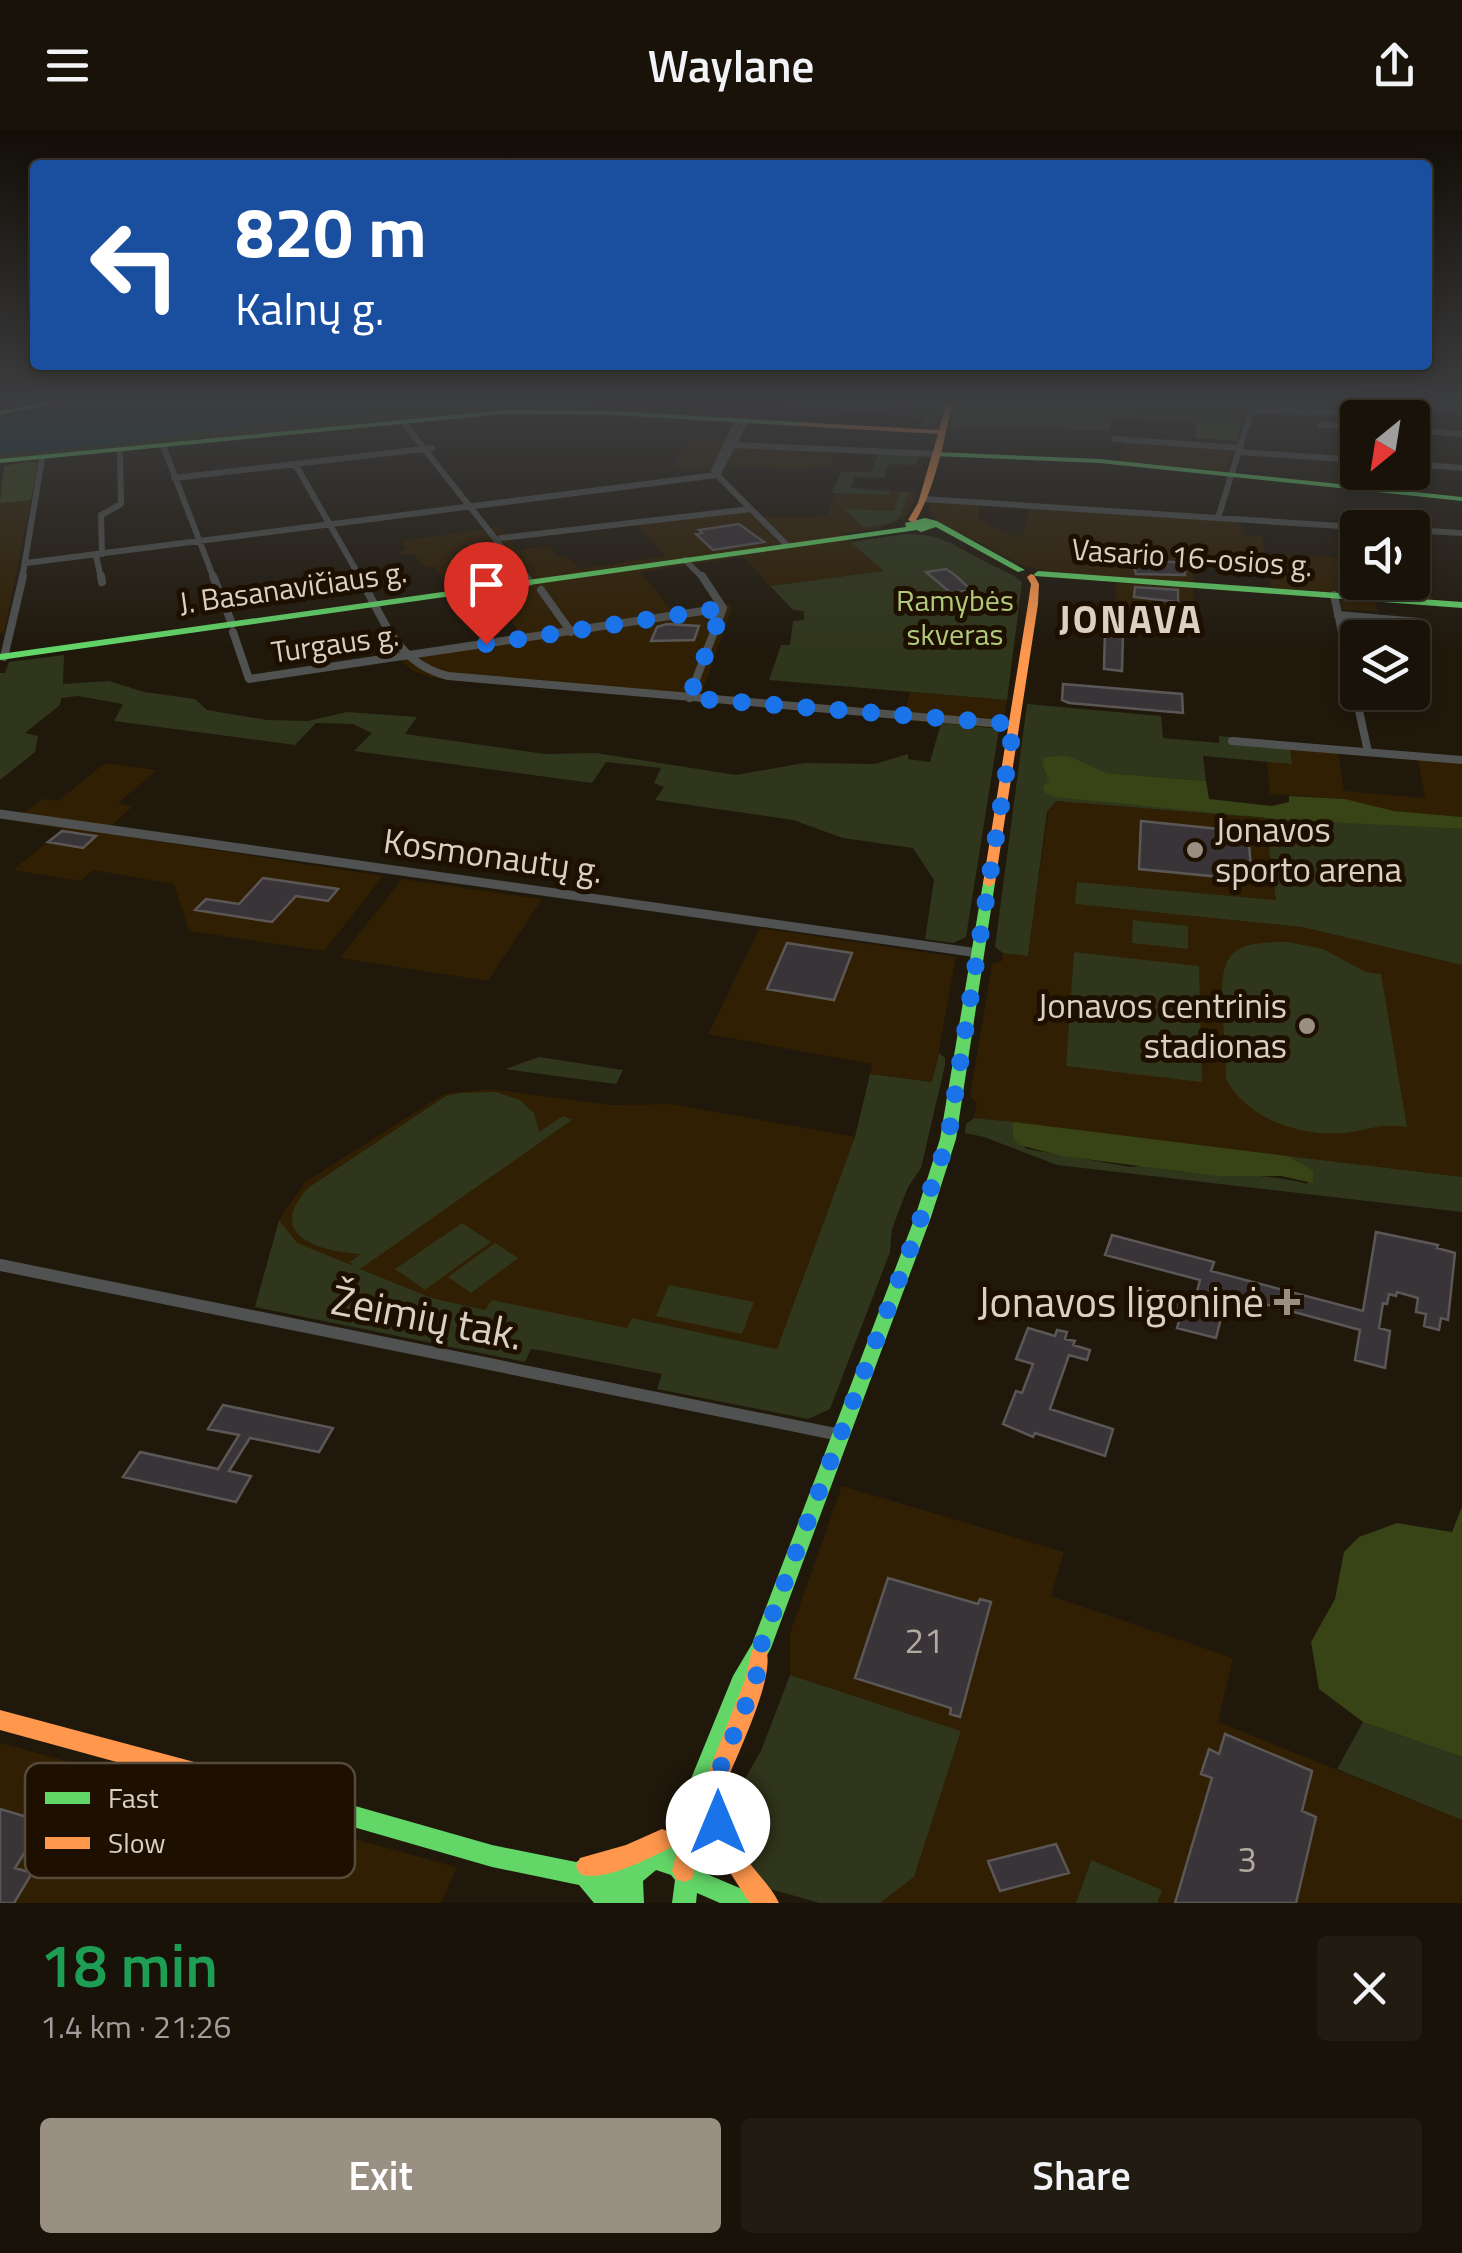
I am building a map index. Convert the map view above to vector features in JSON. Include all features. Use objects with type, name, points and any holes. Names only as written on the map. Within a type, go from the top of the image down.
[{"type":"main road","points":[[582,1871],[617,1872],[656,1857],[671,1847],[686,1817],[744,1676],[760,1648],[917,1232],[948,1139],[1036,584],[1030,574],[921,519],[929,486]]},
{"type":"main road","points":[[1339,486],[1462,499]]},
{"type":"main road","name":"J. Basanavičiaus g.","points":[[2,657],[232,628],[377,604],[536,586],[890,530],[921,519]]},
{"type":"main road","name":"Vasario 16-osios g.","points":[[1030,574],[1462,605]]},
{"type":"main road","points":[[684,1903],[688,1850],[756,1680],[760,1648]]},
{"type":"main road","points":[[0,1720],[159,1763]]},
{"type":"main road","points":[[717,1776],[718,1823],[724,1850],[736,1872],[767,1903]]},
{"type":"main road","points":[[355,1816],[582,1871],[612,1885],[631,1900]]},
{"type":"main road","points":[[582,1871],[642,1850],[670,1833],[686,1817]]},
{"type":"main road","points":[[656,1857],[675,1861],[686,1874],[748,1903]]},
{"type":"main road","points":[[631,1900],[630,1877],[638,1866]]},
{"type":"main road","points":[[582,1871],[610,1903]]},
{"type":"street","points":[[2,657],[26,564],[38,486]]},
{"type":"street","points":[[102,582],[101,515],[122,504],[121,486]]},
{"type":"street","points":[[177,486],[232,628]]},
{"type":"street","points":[[308,486],[405,656],[418,668],[449,676],[570,688],[1014,724]]},
{"type":"street","points":[[456,486],[572,632]]},
{"type":"street","points":[[26,564],[632,486]]},
{"type":"street","points":[[728,486],[787,545]]},
{"type":"street","points":[[1218,518],[1227,486]]},
{"type":"street","points":[[472,506],[501,538],[515,563]]},
{"type":"street","points":[[501,538],[751,508]]},
{"type":"street","points":[[921,519],[1218,518],[1340,526]]},
{"type":"street","points":[[1430,531],[1462,533]]},
{"type":"street","points":[[685,560],[702,576],[723,608],[689,698]]},
{"type":"street","points":[[1334,596],[1368,752]]},
{"type":"street","name":"Turgaus g.","points":[[232,628],[250,679],[723,608]]},
{"type":"street","points":[[1338,615],[1396,620]]},
{"type":"street","points":[[1232,741],[1462,760]]},
{"type":"street","name":"Kosmonautų g.","points":[[0,814],[978,953]]},
{"type":"street","name":"Žeimių tak.","points":[[0,1265],[840,1435]]},
{"type":"shaded area","points":[[890,491],[914,491],[917,496],[905,518],[881,528],[843,534],[885,571],[770,586],[743,557],[640,572],[674,613],[729,604],[732,608],[699,701],[430,677],[413,671],[395,655],[520,634],[492,594],[456,598],[433,566],[424,567],[414,554],[402,555],[400,551],[406,550],[401,541],[499,527],[517,550],[549,546],[558,557],[567,556],[579,569],[665,556],[634,521],[751,507],[761,517],[807,518],[827,515],[836,493],[888,495]]},
{"type":"shaded area","points":[[31,500],[4,634],[0,633],[0,503]]},
{"type":"shaded area","points":[[932,501],[979,505],[979,519],[1013,536],[1024,534],[1029,508],[1239,521],[1245,536],[1261,536],[1266,554],[1340,557],[1340,593],[1272,588],[1263,562],[1194,559],[1193,609],[1198,612],[1115,605],[1117,577],[1049,572],[1022,565],[936,520],[930,510]]},
{"type":"shaded area","points":[[1341,600],[1375,600],[1378,612],[1343,609]]},
{"type":"shaded area","points":[[910,692],[1007,700],[1004,719],[999,729],[903,720]]},
{"type":"shaded area","points":[[1289,742],[1337,746],[1344,791],[1425,798],[1418,759],[1462,763],[1462,817],[1394,811],[1345,799],[1270,794],[1267,761],[1292,764]]},
{"type":"shaded area","points":[[105,763],[157,770],[118,803],[132,807],[103,833],[383,876],[324,951],[189,931],[174,884],[93,870],[81,881],[13,870],[63,829],[14,821],[42,799],[58,801]]},
{"type":"shaded area","points":[[1056,801],[1265,818],[1277,900],[1077,883],[1076,904],[1302,927],[1462,965],[1462,1177],[974,1118],[977,1103],[970,1097],[992,964],[1002,961],[1003,953],[1028,956],[1048,812]]},
{"type":"shaded area","points":[[402,879],[542,899],[488,981],[340,958]]},
{"type":"shaded area","points":[[760,928],[956,957],[933,1082],[870,1074],[872,1064],[708,1034]]},
{"type":"shaded area","points":[[489,1089],[612,1105],[672,1104],[855,1137],[777,1349],[633,1318],[627,1329],[547,1312],[486,1310],[432,1298],[296,1243],[279,1220],[305,1182],[444,1094]]},
{"type":"shaded area","points":[[842,1486],[1064,1552],[1051,1596],[1233,1658],[1218,1722],[1462,1820],[1462,1903],[1157,1903],[1161,1890],[1090,1861],[1076,1903],[880,1903],[914,1877],[961,1731],[790,1675],[790,1633]]},
{"type":"shaded area","points":[[0,1743],[74,1763],[25,1763],[25,1878],[355,1878],[355,1839],[457,1867],[441,1903],[0,1903]]},
{"type":"green space","points":[[2,486],[34,486],[31,500],[0,503]]},
{"type":"green space","points":[[835,486],[890,491],[889,495],[832,493]]},
{"type":"green space","points":[[900,492],[908,492],[901,515],[892,523],[864,528],[844,509],[894,511]]},
{"type":"green space","name":"Ramybės skveras","points":[[906,534],[949,542],[1022,582],[1007,700],[769,680],[781,645],[790,645],[793,621],[804,620],[804,611],[793,610],[770,586],[884,571],[851,542]]},
{"type":"green space","points":[[64,655],[63,684],[109,681],[144,692],[195,699],[207,710],[267,720],[308,721],[347,712],[417,717],[405,734],[545,754],[596,753],[736,775],[804,763],[875,764],[908,754],[908,759],[930,762],[941,723],[999,729],[966,937],[953,943],[925,939],[934,880],[913,848],[843,838],[793,820],[655,800],[664,787],[654,783],[661,768],[606,762],[592,783],[354,751],[372,733],[353,724],[316,723],[295,745],[114,721],[123,704],[78,696],[61,698],[60,705],[25,733],[38,736],[35,752],[0,780],[0,673],[5,673],[9,662]]},
{"type":"green space","points":[[1027,704],[1161,716],[1163,738],[1219,743],[1219,736],[1289,742],[1292,764],[1203,756],[1206,781],[1107,773],[1078,761],[1048,772],[1049,784],[1252,817],[1056,801],[1047,812],[1028,956],[1003,953],[995,947]]},
{"type":"green space","points":[[1068,756],[1107,773],[1206,781],[1209,799],[1272,806],[1289,802],[1289,796],[1345,799],[1394,811],[1462,817],[1462,829],[1288,820],[1055,797],[1044,792],[1043,786],[1049,783],[1042,762],[1045,757]]},
{"type":"green space","points":[[1265,818],[1462,829],[1462,965],[1302,927],[1075,904],[1077,882],[1276,900]]},
{"type":"green space","points":[[1133,920],[1188,926],[1188,949],[1132,943]]},
{"type":"green space","name":"Jonavos centrinis stadionas","points":[[1288,942],[1323,949],[1366,972],[1381,974],[1407,1127],[1310,1132],[1261,1115],[1235,1093],[1226,1079],[1224,972],[1228,961],[1242,947]]},
{"type":"green space","points":[[1074,952],[1199,966],[1202,1082],[1066,1066]]},
{"type":"green space","points":[[939,1053],[945,1058],[945,1065],[921,1168],[908,1187],[892,1229],[890,1252],[830,1409],[808,1419],[657,1389],[662,1374],[531,1349],[525,1362],[255,1307],[279,1220],[297,1243],[354,1266],[350,1262],[361,1254],[316,1245],[295,1230],[292,1219],[296,1205],[308,1188],[446,1096],[495,1092],[520,1100],[534,1113],[539,1132],[563,1116],[572,1120],[360,1269],[432,1298],[485,1310],[492,1300],[627,1328],[632,1318],[777,1349],[855,1137],[870,1074],[932,1082]]},
{"type":"green space","points":[[539,1057],[623,1070],[616,1084],[505,1069]]},
{"type":"green space","points":[[974,1118],[1013,1122],[1013,1138],[1027,1149],[1131,1167],[1148,1165],[1307,1184],[1313,1170],[1288,1156],[1462,1177],[1462,1212],[1057,1165],[965,1133],[966,1124]]},
{"type":"green space","points":[[1013,1122],[1288,1156],[1313,1170],[1313,1183],[1281,1176],[1217,1176],[1062,1156],[1019,1145],[1013,1138]]},
{"type":"green space","points":[[462,1223],[491,1242],[425,1290],[395,1269]]},
{"type":"green space","points":[[495,1243],[518,1258],[471,1293],[448,1277]]},
{"type":"green space","points":[[669,1285],[754,1302],[742,1334],[656,1316]]},
{"type":"green space","points":[[1462,1507],[1462,1757],[1363,1722],[1319,1689],[1311,1642],[1335,1599],[1344,1552],[1359,1537],[1397,1523],[1452,1532]]},
{"type":"green space","points":[[790,1675],[961,1731],[914,1877],[880,1903],[820,1903],[756,1885],[744,1872],[728,1808],[761,1751]]},
{"type":"green space","points":[[1363,1722],[1462,1757],[1462,1820],[1337,1769]]},
{"type":"green space","points":[[1091,1860],[1162,1890],[1157,1903],[1076,1903]]},
{"type":"building","points":[[739,524],[764,542],[713,550],[696,534],[702,533],[699,530]]},
{"type":"building","points":[[1132,559],[1185,563],[1185,575],[1136,574]]},
{"type":"building","points":[[946,569],[971,590],[951,593],[926,572]]},
{"type":"building","points":[[1135,587],[1178,590],[1178,602],[1134,597]]},
{"type":"building","points":[[699,626],[694,640],[651,641],[657,627]]},
{"type":"building","points":[[1105,630],[1123,631],[1122,671],[1104,669]]},
{"type":"building","points":[[1063,684],[1182,694],[1183,713],[1069,703],[1062,700]]},
{"type":"building","name":"Jonavos sporto arena","points":[[1141,821],[1248,832],[1252,880],[1139,869]]},
{"type":"building","points":[[62,831],[96,836],[83,848],[48,842]]},
{"type":"building","points":[[263,878],[338,889],[328,901],[296,896],[272,922],[195,910],[206,899],[239,904]]},
{"type":"building","points":[[787,943],[852,953],[834,1000],[767,989]]},
{"type":"building","name":"Jonavos ligoninė","points":[[1376,1232],[1438,1245],[1437,1248],[1455,1253],[1448,1320],[1441,1318],[1439,1330],[1424,1326],[1426,1314],[1416,1312],[1418,1298],[1397,1292],[1396,1296],[1389,1294],[1387,1304],[1383,1303],[1379,1328],[1390,1331],[1385,1368],[1355,1360],[1360,1330],[1261,1303],[1258,1317],[1245,1313],[1248,1300],[1227,1294],[1216,1338],[1177,1328],[1179,1321],[1130,1307],[1136,1288],[1194,1303],[1200,1280],[1105,1255],[1112,1235],[1214,1262],[1211,1271],[1363,1311]]},
{"type":"building","points":[[1028,1328],[1055,1336],[1057,1330],[1067,1332],[1065,1339],[1090,1350],[1087,1360],[1069,1355],[1050,1409],[1113,1429],[1105,1456],[1035,1433],[1033,1437],[1003,1424],[1016,1391],[1022,1393],[1033,1364],[1016,1359]]},
{"type":"building","points":[[223,1405],[333,1428],[319,1452],[250,1438],[229,1471],[251,1476],[236,1502],[123,1477],[140,1452],[218,1469],[239,1435],[208,1429]]},
{"type":"building","points":[[888,1578],[978,1604],[980,1599],[991,1602],[960,1717],[950,1714],[951,1708],[855,1678]]},
{"type":"building","points":[[1225,1734],[1312,1771],[1302,1811],[1316,1817],[1296,1903],[1175,1903],[1212,1778],[1201,1774],[1209,1749],[1219,1754]]},
{"type":"building","points":[[0,1809],[25,1816],[25,1852],[15,1868],[25,1871],[25,1878],[29,1878],[14,1903],[0,1903]]},
{"type":"building","points":[[1056,1844],[1069,1873],[1000,1891],[988,1861]]},
{"type":"traffic: fast","points":[[1336,486],[1462,499]]},
{"type":"traffic: fast","points":[[925,520],[934,525],[921,529],[908,525],[925,520]]},
{"type":"traffic: fast","points":[[934,523],[1021,570]]},
{"type":"traffic: fast","points":[[0,657],[916,528]]},
{"type":"traffic: fast","points":[[1038,574],[1462,605]]},
{"type":"traffic: fast","points":[[656,1857],[678,1838],[744,1676],[761,1648],[923,1217],[948,1139],[989,883]]},
{"type":"traffic: fast","points":[[355,1817],[492,1856],[584,1875],[629,1896]]},
{"type":"traffic: fast","points":[[632,1903],[630,1888],[634,1875],[642,1865],[656,1859],[678,1866],[687,1877],[684,1903]]},
{"type":"traffic: fast","points":[[585,1868],[617,1872],[637,1866]]},
{"type":"traffic: fast","points":[[687,1877],[748,1903]]},
{"type":"traffic: fast","points":[[589,1882],[611,1903]]},
{"type":"traffic: slow","points":[[912,520],[927,486]]},
{"type":"traffic: slow","points":[[989,883],[1033,604],[1035,584],[1031,577]]},
{"type":"traffic: slow","points":[[684,1871],[688,1851],[756,1680],[759,1657]]},
{"type":"traffic: slow","points":[[0,1720],[159,1763]]},
{"type":"traffic: slow","points":[[718,1790],[730,1852],[745,1878],[767,1903]]},
{"type":"traffic: slow","points":[[588,1866],[628,1856],[662,1840]]},
{"type":"place","name":"Jonavos sporto arena","points":[[1195,850]]},
{"type":"place","name":"Jonavos centrinis stadionas","points":[[1307,1026]]},
{"type":"place","name":"Jonavos ligoninė","points":[[1287,1302]]},
{"type":"district","name":"JONAVA","points":[[1131,620]]},
{"type":"route","points":[[486,644],[723,608],[689,698],[1014,724],[948,1139],[760,1648],[756,1680],[717,1776],[718,1823]]}]
